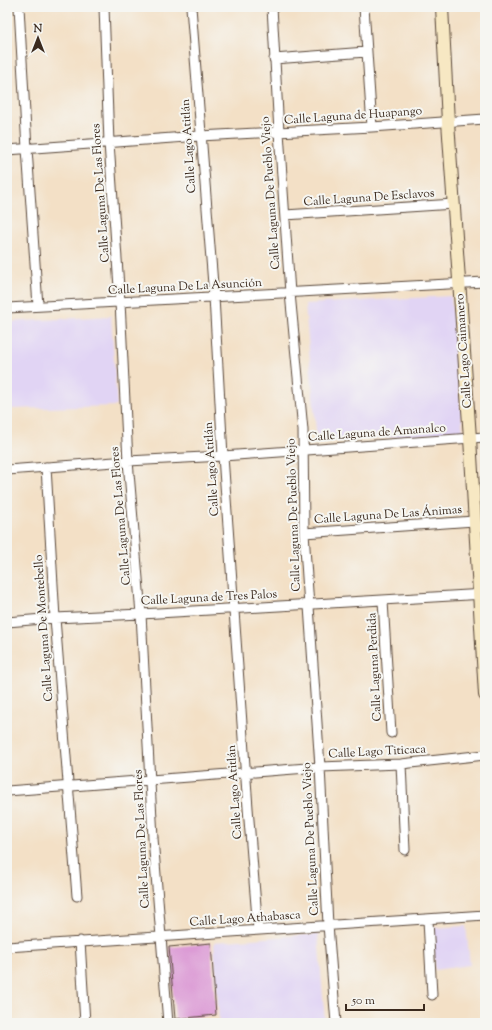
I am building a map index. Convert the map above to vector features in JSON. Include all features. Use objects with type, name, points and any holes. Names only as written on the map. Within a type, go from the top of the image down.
[{"type":"street","points":[[19,7],[38,306]]},
{"type":"street","name":"Calle Laguna De Las Flores","points":[[104,7],[109,143],[120,302],[128,461],[141,614],[160,936],[168,1023]]},
{"type":"street","name":"Calle Lago Atitlán","points":[[191,7],[200,136],[214,297],[223,456],[258,930]]},
{"type":"street","name":"Calle Laguna De Pueblo Viejo","points":[[272,7],[278,132],[290,293],[303,430],[304,533],[320,767],[328,926],[336,1023]]},
{"type":"street","points":[[364,7],[372,127]]},
{"type":"street","name":"Calle Lago Caimanero","points":[[442,7],[448,122],[470,438],[474,522],[482,594],[485,695]]},
{"type":"street","points":[[274,59],[366,52]]},
{"type":"street","name":"Calle Laguna de Huapango","points":[[7,150],[200,136],[372,127],[485,119]]},
{"type":"street","name":"Calle Laguna De Esclavos","points":[[285,215],[454,204]]},
{"type":"street","name":"Calle Laguna De La Asunción","points":[[7,308],[485,282]]},
{"type":"street","name":"Calle Laguna de Amanalco","points":[[7,470],[485,437]]},
{"type":"street","name":"Calle Laguna De Montebello","points":[[46,467],[55,618],[77,896]]},
{"type":"street","name":"Calle Laguna De Las Ánimas","points":[[304,533],[474,522]]},
{"type":"street","name":"Calle Laguna de Tres Palos","points":[[7,622],[482,594]]},
{"type":"street","name":"Calle Laguna Perdida","points":[[383,601],[391,733]]},
{"type":"street","name":"Calle Lago Titicaca","points":[[7,791],[246,774],[320,767],[401,764],[485,755]]},
{"type":"street","points":[[401,764],[405,850]]},
{"type":"street","name":"Calle Lago Athabasca","points":[[7,947],[485,915]]},
{"type":"street","points":[[428,920],[432,995]]},
{"type":"street","points":[[80,941],[85,1023]]},
{"type":"shaded area","points":[[451,296],[463,433],[317,442],[305,304]]},
{"type":"shaded area","points":[[111,316],[117,406],[9,409],[7,322]]},
{"type":"shaded area","points":[[466,926],[470,965],[435,970],[433,928]]},
{"type":"shaded area","points":[[318,934],[325,1023],[219,1023],[214,942]]},
{"type":"building","points":[[211,943],[216,1015],[175,1019],[169,947]]}]
